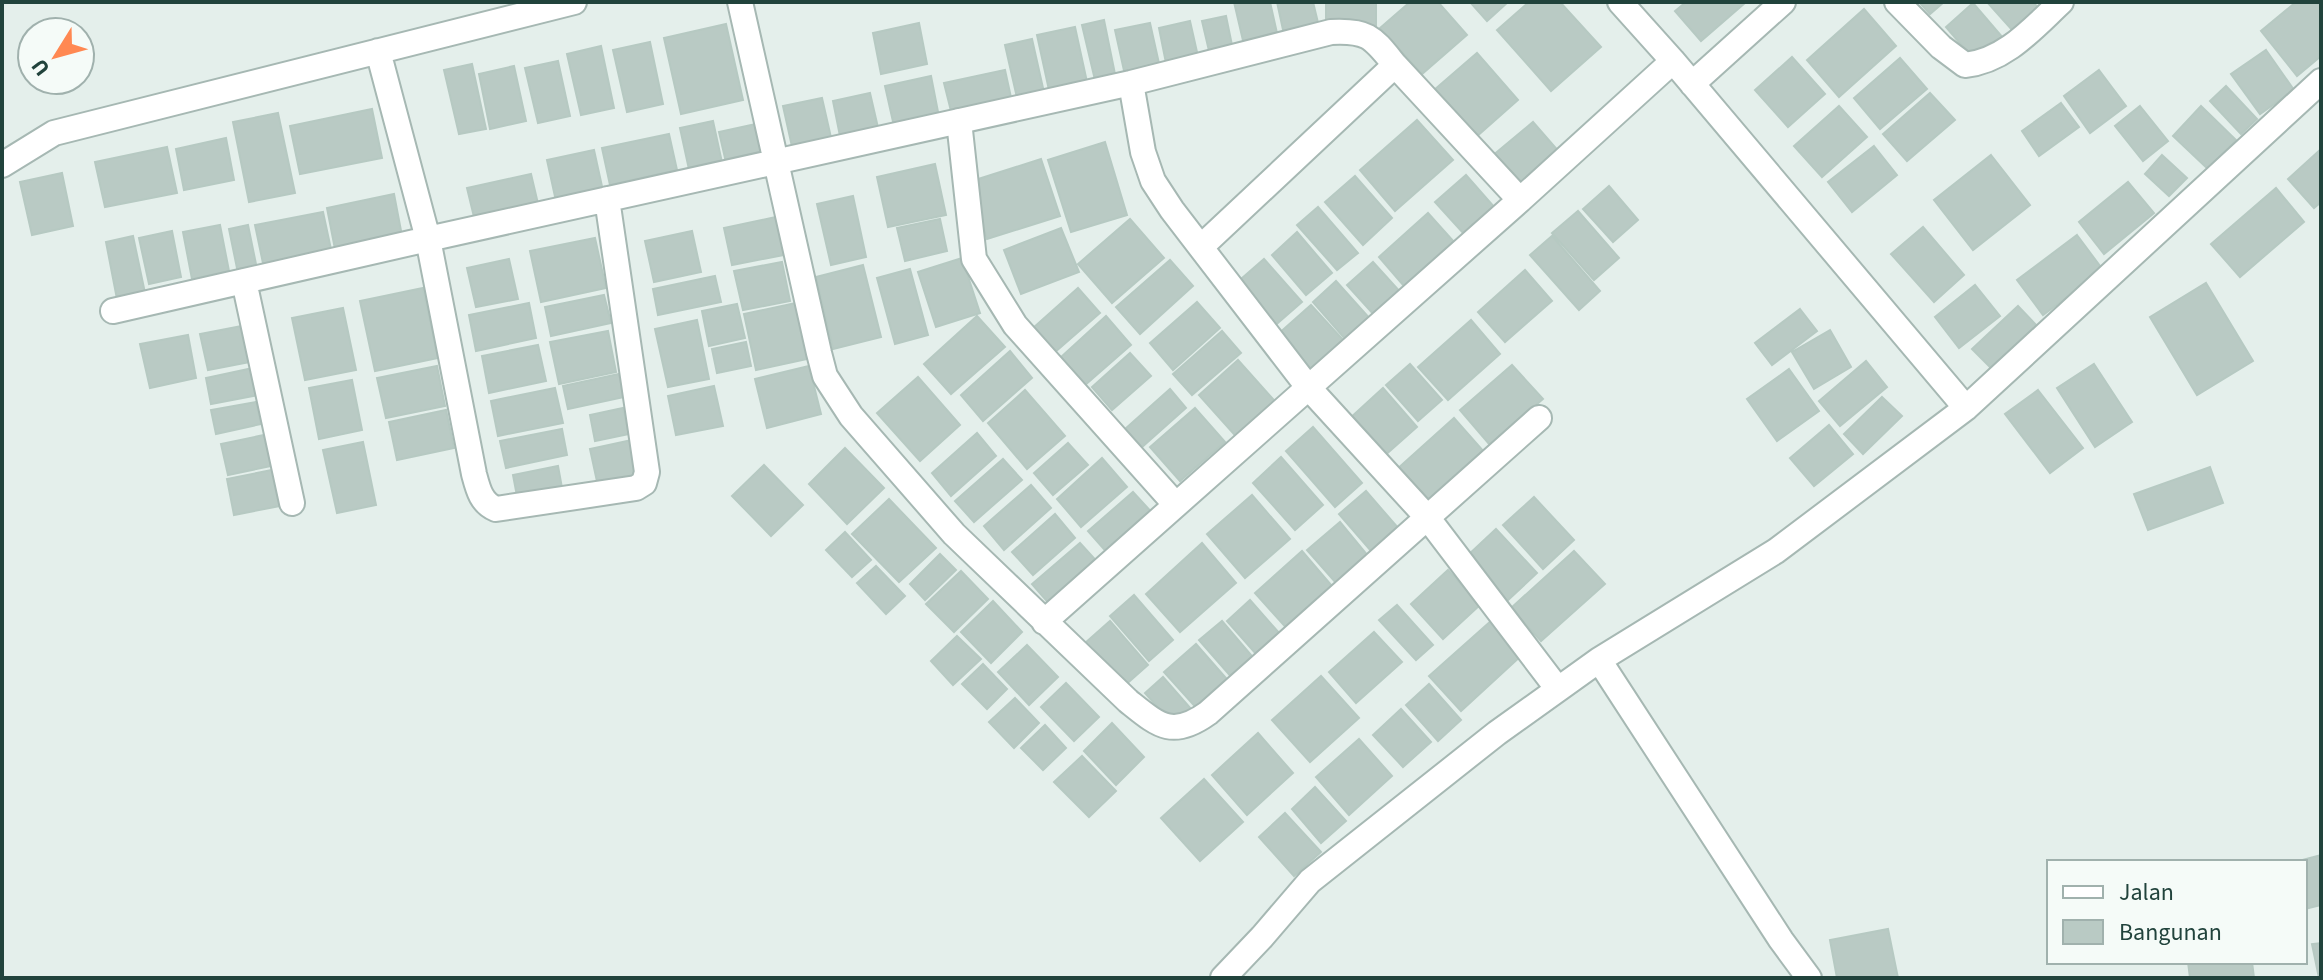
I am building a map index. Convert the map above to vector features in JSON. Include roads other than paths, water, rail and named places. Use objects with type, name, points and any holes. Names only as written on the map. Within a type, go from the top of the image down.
[{"type":"street","points":[[2,165],[54,133],[574,2]]},
{"type":"street","points":[[740,2],[819,353],[825,376],[835,394],[954,534],[1128,701],[1155,723],[1179,728],[1193,724],[1208,713],[1539,418]]},
{"type":"street","points":[[1620,2],[1966,408]]},
{"type":"street","points":[[1692,84],[1783,2]]},
{"type":"street","points":[[1897,2],[1941,47],[1965,65],[1982,63],[2003,53],[2061,2]]},
{"type":"street","points":[[113,311],[1131,83],[1331,32],[1360,33],[1375,40],[1520,200]]},
{"type":"street","points":[[378,51],[428,239],[478,491],[487,504],[496,509],[636,488],[644,483],[647,472],[607,199]]},
{"type":"street","points":[[1044,622],[1673,61]]},
{"type":"street","points":[[1202,246],[1395,65]]},
{"type":"street","points":[[1223,978],[1310,881],[1497,733],[1599,660],[1776,551],[1966,408],[2321,81]]},
{"type":"street","points":[[1131,83],[1143,152],[1153,181],[1308,387],[1427,517],[1557,688]]},
{"type":"street","points":[[959,121],[974,259],[980,271],[1015,325],[1176,505]]},
{"type":"street","points":[[244,281],[292,503]]},
{"type":"street","points":[[1599,660],[1781,940],[1809,978]]}]
